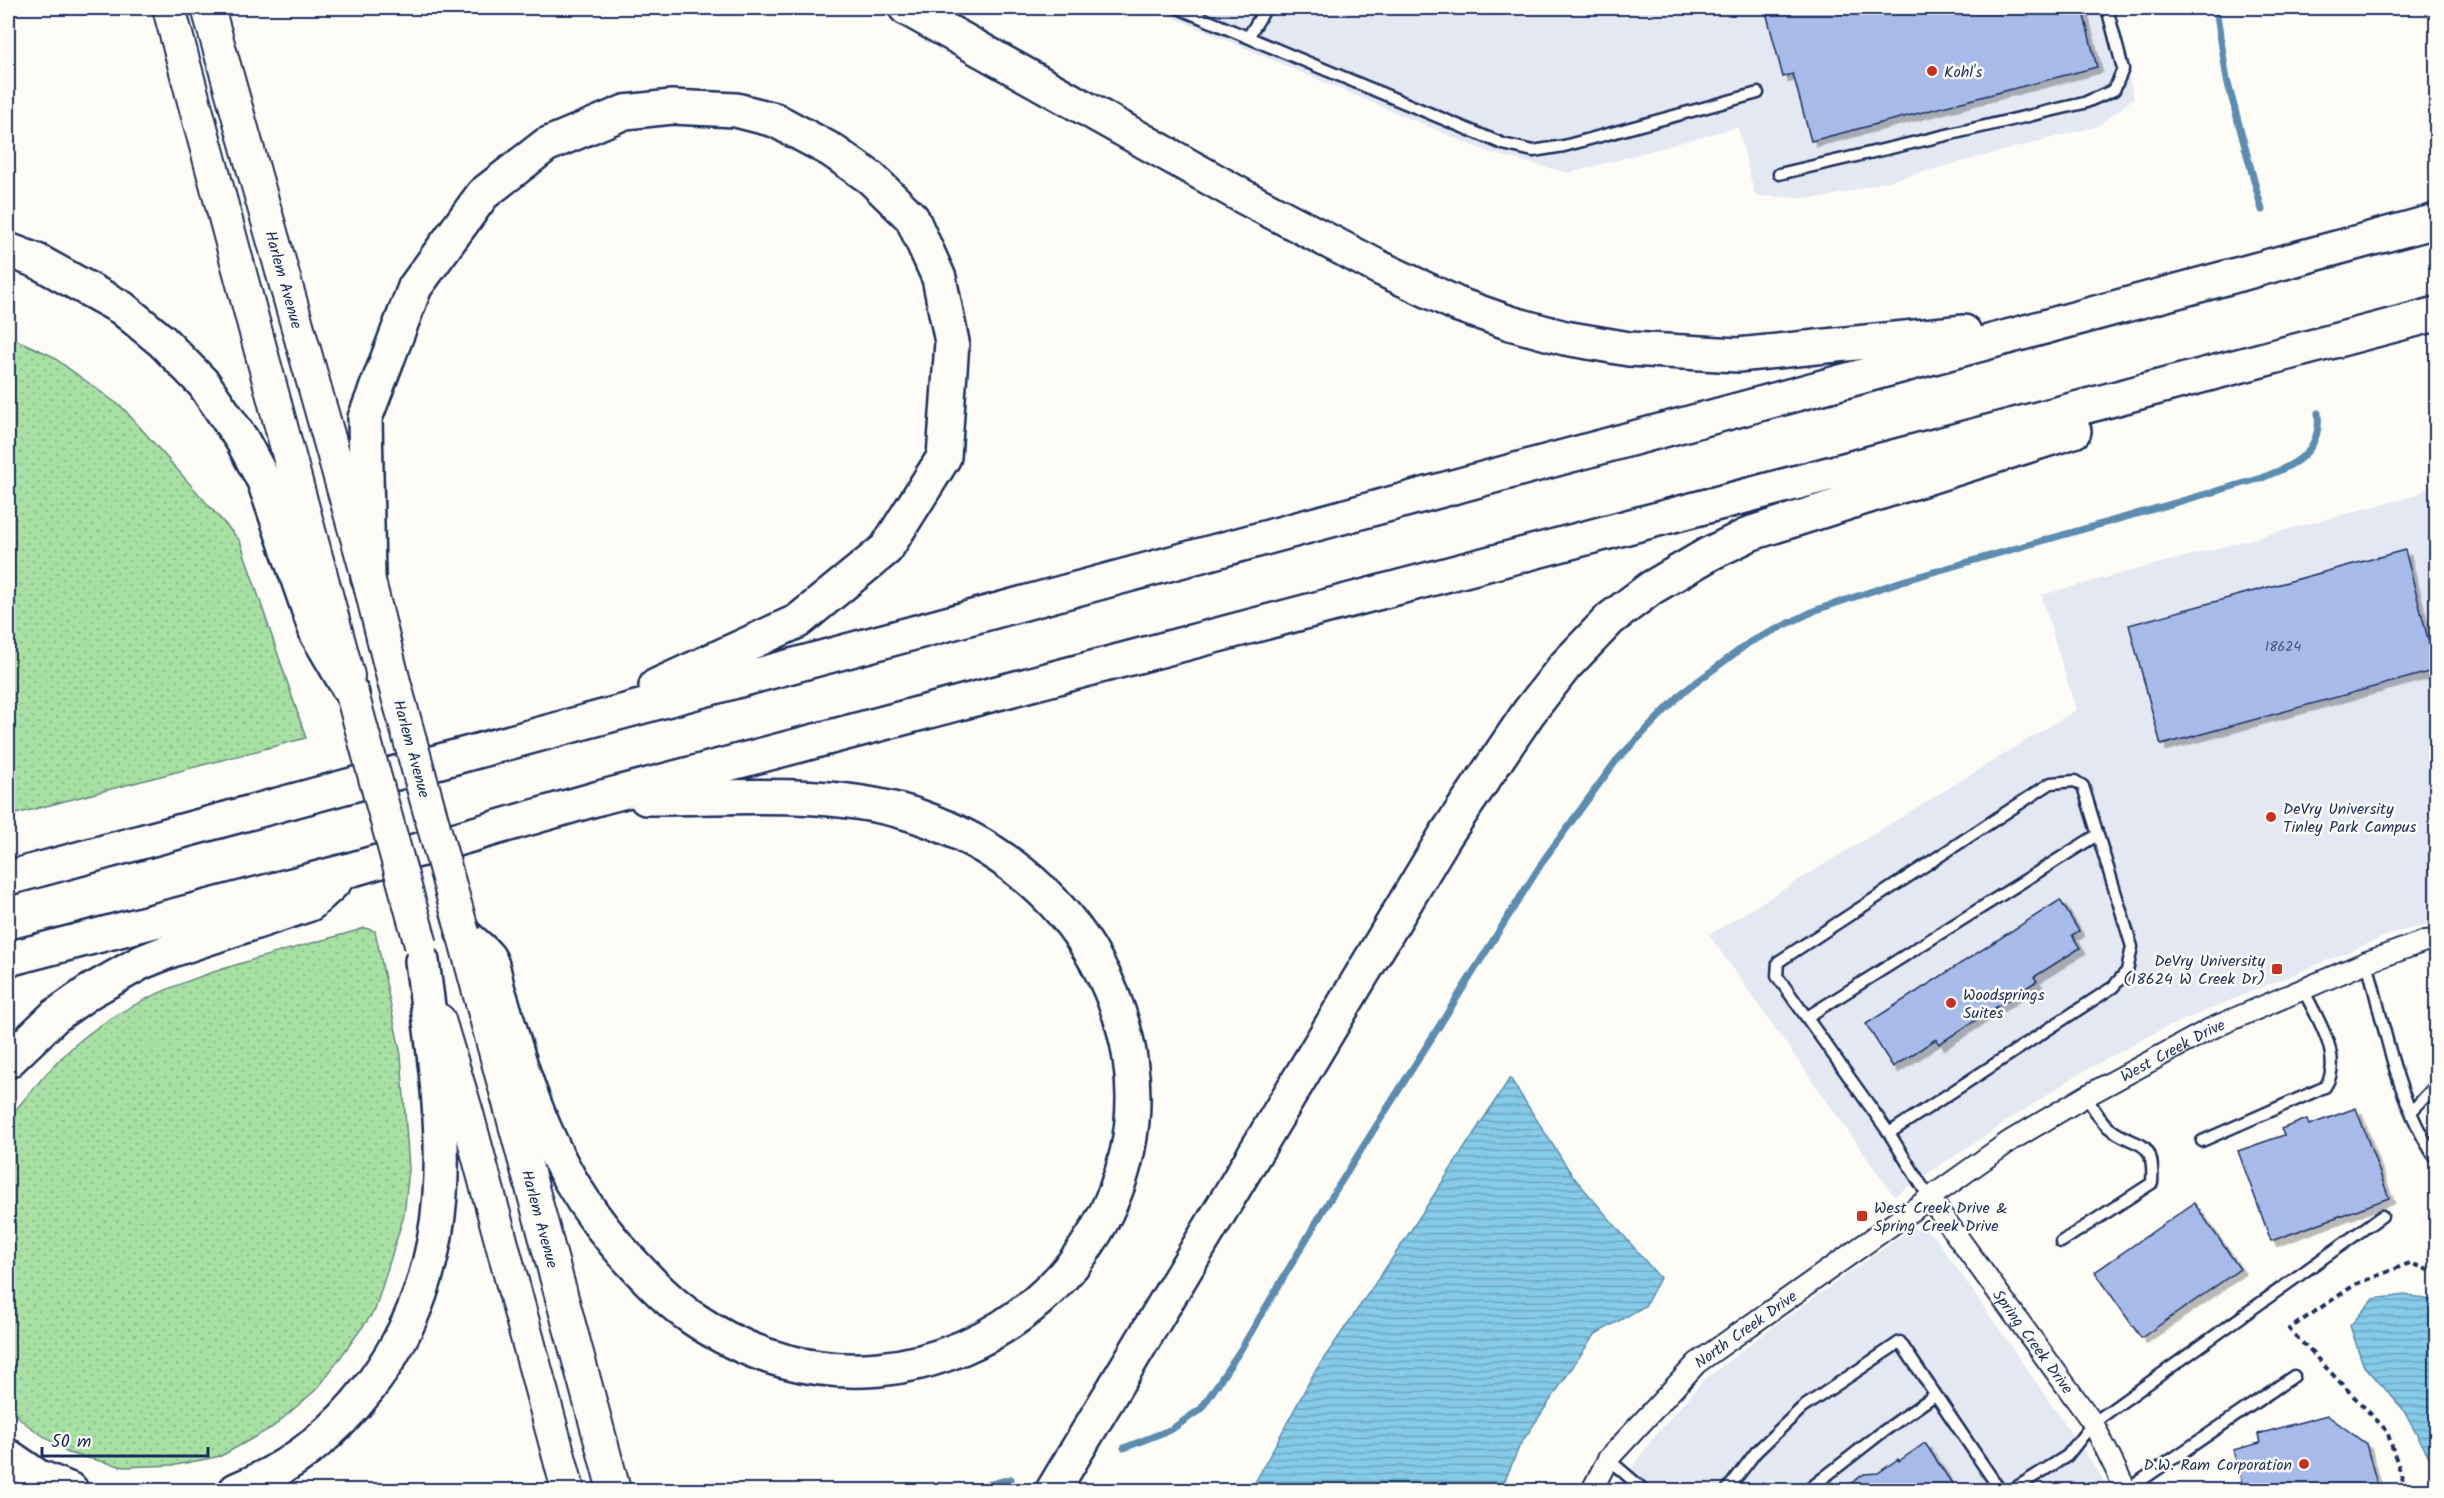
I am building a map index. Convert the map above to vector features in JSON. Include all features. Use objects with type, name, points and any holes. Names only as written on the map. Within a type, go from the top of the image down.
[{"type":"highway","points":[[906,8],[1244,197],[1380,268],[1459,306],[1554,335],[1629,349],[1738,356],[2070,320]]},
{"type":"highway","points":[[368,577],[365,418],[415,287],[483,194],[546,145],[625,112],[672,107],[736,110],[775,120],[831,150],[871,178],[912,218],[939,278],[952,342],[944,457],[886,549],[798,621],[571,725]]},
{"type":"highway","points":[[8,878],[2436,221]]},
{"type":"highway","points":[[8,250],[72,279],[122,308],[162,341],[204,384],[242,440],[264,481],[316,634],[352,694]]},
{"type":"highway","points":[[8,959],[346,871],[599,798],[2436,315]]},
{"type":"highway","points":[[1053,1491],[1445,836],[1536,703],[1565,666],[1610,619],[1651,588],[1709,554],[1752,533],[2436,315]]},
{"type":"highway","points":[[463,933],[489,959],[523,1073],[549,1144],[572,1184],[602,1231],[624,1255],[659,1292],[708,1329],[763,1355],[794,1364],[821,1370],[883,1370],[925,1362],[955,1353],[1030,1309],[1056,1284],[1094,1236],[1110,1202],[1133,1123],[1130,1051],[1121,1015],[1109,984],[1087,946],[1052,899],[1004,859],[952,830],[917,816],[885,807],[821,798],[599,798]]},
{"type":"highway","points":[[8,854],[124,846]]},
{"type":"highway","points":[[8,1061],[55,1016],[89,992],[142,962],[310,903],[346,871]]},
{"type":"highway","points":[[236,1491],[288,1465],[322,1438],[355,1407],[400,1341],[423,1288],[438,1226],[441,1200],[442,1137],[422,953]]},
{"type":"highway","points":[[8,1456],[37,1476],[71,1491]]},
{"type":"main road","points":[[169,8],[568,1491]]},
{"type":"main road","name":"Harlem Avenue","points":[[208,8],[368,577],[394,682],[614,1491]]},
{"type":"street","name":"West Creek Drive","points":[[1930,1199],[2010,1141],[2086,1096],[2210,1029],[2367,962],[2425,941],[2436,940]]},
{"type":"street","name":"Spring Creek Drive","points":[[1930,1199],[2093,1423],[2127,1491]]},
{"type":"street","name":"North Creek Drive","points":[[1592,1491],[1608,1459],[1697,1363],[1930,1199]]},
{"type":"lane","points":[[1179,8],[1196,11],[1248,37],[1503,144],[1533,151],[1564,146],[1758,93]]},
{"type":"lane","points":[[1248,37],[1266,8]]},
{"type":"lane","points":[[1779,174],[2084,103],[2115,90],[2123,69],[2107,8]]},
{"type":"lane","points":[[1889,1133],[2113,987],[2127,972],[2132,947],[2083,786],[2075,782],[2051,783],[1778,962],[1777,976],[1889,1133],[1930,1199]]},
{"type":"lane","points":[[1807,1017],[2097,835]]},
{"type":"lane","points":[[2367,962],[2399,1083],[2423,1140],[2436,1159]]},
{"type":"lane","points":[[2202,1141],[2325,1087],[2332,1078],[2334,1064],[2303,989]]},
{"type":"lane","points":[[2411,1112],[2436,1085]]},
{"type":"lane","points":[[2061,1242],[2152,1183],[2153,1165],[2150,1153],[2141,1143],[2106,1125],[2086,1096]]},
{"type":"lane","points":[[2012,1491],[2067,1456],[2093,1423],[2382,1216]]},
{"type":"lane","points":[[1726,1491],[1756,1452],[1802,1408],[1900,1342],[2000,1491]]},
{"type":"lane","points":[[2127,1491],[2294,1376]]},
{"type":"lane","points":[[1808,1491],[1881,1433],[1935,1395]]},
{"type":"lane","points":[[1608,1459],[1644,1491]]},
{"type":"path","points":[[2406,1491],[2387,1431],[2289,1329],[2356,1284],[2410,1263],[2436,1273]]},
{"type":"shaded area","points":[[1151,8],[2112,8],[2134,98],[2098,126],[1823,198],[1755,196],[1738,127],[1569,173],[1490,153]]},
{"type":"shaded area","points":[[2436,482],[2436,924],[2396,932],[2164,1028],[2077,1075],[1894,1196],[1709,935],[2076,710],[2041,595],[2417,495]]},
{"type":"shaded area","points":[[1911,1229],[1927,1230],[1938,1241],[2101,1476],[2108,1490],[1617,1490],[1650,1442],[1703,1381],[1767,1331]]},
{"type":"green space","points":[[8,336],[50,355],[123,408],[240,541],[306,738],[8,816]]},
{"type":"green space","points":[[365,928],[375,931],[401,1055],[409,1169],[404,1215],[375,1310],[318,1388],[273,1427],[221,1456],[176,1465],[124,1467],[68,1453],[26,1424],[8,1407],[8,1119],[52,1067],[82,1039],[113,1017],[146,999],[218,970]]},
{"type":"water","points":[[1510,1078],[1572,1175],[1660,1278],[1645,1306],[1594,1335],[1520,1445],[1501,1490],[1251,1490],[1314,1373],[1402,1244]]},
{"type":"water","points":[[2405,1295],[2436,1301],[2436,1469],[2402,1408],[2363,1364],[2350,1326],[2373,1299]]},
{"type":"building","name":"Kohl's","points":[[1765,8],[2082,8],[2097,67],[1811,141],[1793,74],[1783,77]]},
{"type":"building","points":[[2405,550],[2436,670],[2161,745],[2129,625]]},
{"type":"building","name":"Woodsprings Suites","points":[[2060,900],[2079,931],[2072,935],[2080,948],[2034,977],[2037,981],[1939,1044],[1936,1039],[1893,1067],[1866,1024]]},
{"type":"building","points":[[2356,1108],[2389,1198],[2271,1241],[2238,1151],[2284,1135],[2281,1129],[2307,1119],[2309,1125]]},
{"type":"building","points":[[2194,1203],[2240,1269],[2141,1338],[2095,1272]]},
{"type":"building","name":"D.W. Ram Corporation","points":[[2327,1415],[2366,1444],[2379,1491],[2244,1491],[2233,1450],[2260,1443],[2258,1434]]},
{"type":"building","points":[[1925,1443],[1957,1491],[1840,1491],[1864,1474],[1878,1473]]},
{"type":"waterway","points":[[2216,8],[2227,80],[2262,210]]},
{"type":"waterway","points":[[1124,1448],[1172,1429],[1201,1409],[1241,1349],[1329,1201],[1545,858],[1616,761],[1682,693],[1750,642],[1816,610],[1902,581],[2274,473],[2304,456],[2310,448],[2318,427],[2318,413]]},
{"type":"waterway","points":[[968,1490],[1011,1479]]},
{"type":"place","name":"Kohl's","points":[[1932,71]]},
{"type":"place","name":"DeVry University Tinley Park Campus","points":[[2271,817]]},
{"type":"place","name":"DeVry University (18624 W Creek Dr)","points":[[2277,969]]},
{"type":"place","name":"Woodsprings Suites","points":[[1951,1003]]},
{"type":"place","name":"West Creek Drive & Spring Creek Drive","points":[[1862,1216]]},
{"type":"place","name":"D.W. Ram Corporation","points":[[2304,1464]]}]
